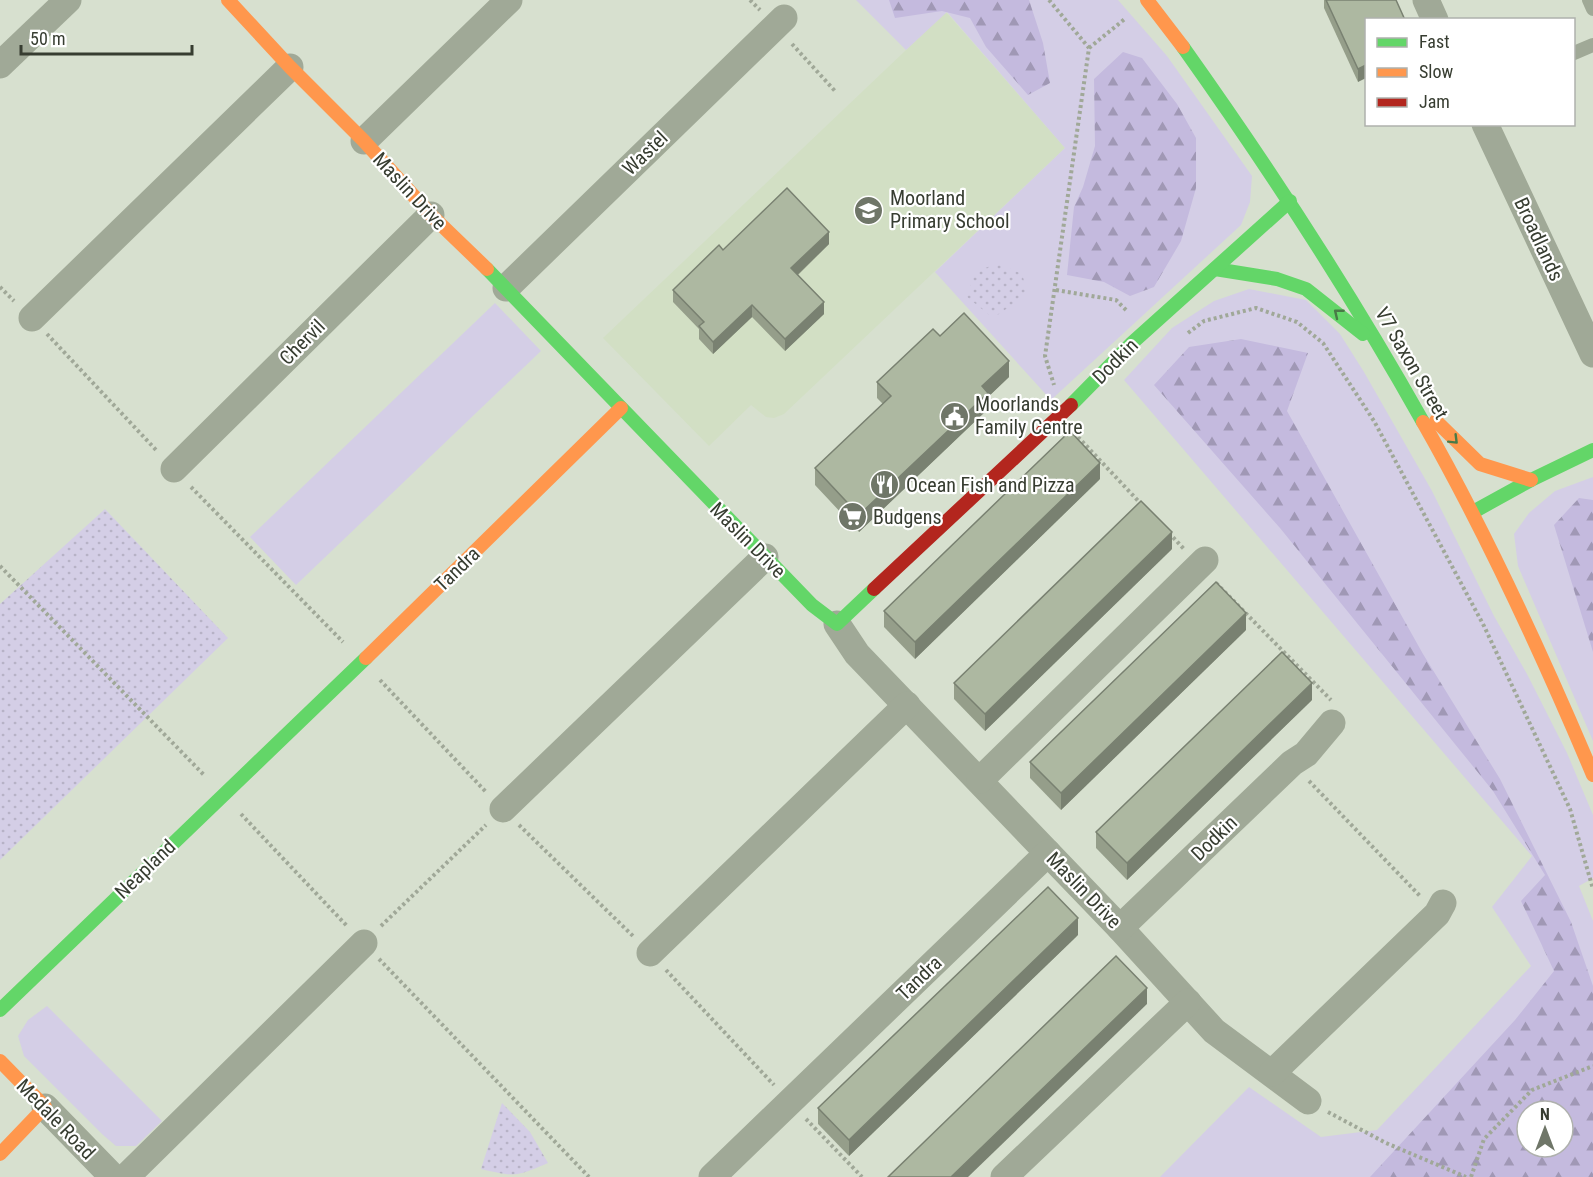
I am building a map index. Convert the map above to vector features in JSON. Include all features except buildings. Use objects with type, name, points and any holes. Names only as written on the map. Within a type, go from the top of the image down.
[{"type":"street","points":[[0,64],[68,0]]},
{"type":"street","name":"Maslin Drive","points":[[228,0],[290,67],[364,141],[431,215],[506,288],[765,557],[812,604],[837,624],[857,654],[980,780],[1214,1031],[1308,1101]]},
{"type":"street","points":[[364,141],[509,0]]},
{"type":"street","name":"V7 Saxon Street","points":[[1146,0],[1183,47],[1290,201],[1383,350],[1473,512],[1558,692],[1593,775]]},
{"type":"street","points":[[1426,0],[1434,18]]},
{"type":"street","name":"Wastel","points":[[506,288],[784,18]]},
{"type":"street","points":[[32,318],[290,67]]},
{"type":"street","name":"Broadlands","points":[[1486,126],[1593,354]]},
{"type":"street","name":"Dodkin","points":[[837,624],[1063,413],[1146,330],[1290,201]]},
{"type":"street","name":"Chervil","points":[[174,469],[431,215]]},
{"type":"street","points":[[1215,269],[1277,279],[1306,289],[1383,350]]},
{"type":"street","points":[[1400,381],[1480,464],[1531,480]]},
{"type":"street","name":"Tandra","points":[[292,730],[621,408]]},
{"type":"street","points":[[1473,512],[1531,480],[1593,450]]},
{"type":"street","points":[[503,809],[765,557]]},
{"type":"street","points":[[980,780],[1206,560]]},
{"type":"street","points":[[650,953],[907,705]]},
{"type":"street","name":"Dodkin","points":[[1120,928],[1292,763],[1306,754],[1332,723]]},
{"type":"street","name":"Neapland","points":[[0,1010],[292,730]]},
{"type":"street","name":"Tandra","points":[[712,1177],[1048,854]]},
{"type":"street","points":[[1272,1073],[1440,908]]},
{"type":"street","points":[[126,1177],[364,943]]},
{"type":"street","points":[[1004,1177],[1188,1002]]},
{"type":"street","name":"Medale Road","points":[[0,1061],[113,1177]]},
{"type":"street","points":[[0,1154],[45,1107]]},
{"type":"lane","points":[[1589,0],[1593,9]]},
{"type":"lane","points":[[1575,53],[1593,45]]},
{"type":"path","points":[[1049,0],[1089,48]]},
{"type":"path","points":[[1063,413],[1045,356],[1089,48],[1131,14]]},
{"type":"path","points":[[0,286],[503,809],[650,953],[862,1177]]},
{"type":"path","points":[[1056,290],[1116,300],[1146,330]]},
{"type":"path","points":[[1180,339],[1204,321],[1256,308],[1298,322],[1323,343],[1374,421],[1484,626],[1570,809],[1593,889]]},
{"type":"path","points":[[0,566],[223,794],[589,1177]]},
{"type":"path","points":[[1292,763],[1440,908]]},
{"type":"path","points":[[364,943],[503,809]]},
{"type":"path","points":[[1471,1177],[1484,1139],[1532,1090],[1593,1066]]},
{"type":"path","points":[[1308,1101],[1386,1143],[1466,1177]]},
{"type":"shaded area","points":[[856,0],[1118,0],[1167,56],[1252,176],[1250,202],[1241,225],[1051,400],[935,272],[1065,148],[947,12],[906,50]]},
{"type":"shaded area","name":"Moorland Primary School","points":[[946,12],[1065,148],[784,414],[774,418],[766,417],[751,405],[709,446],[603,338]]},
{"type":"shaded area","points":[[998,263],[1022,274],[1028,294],[993,318],[967,297],[975,272]]},
{"type":"shaded area","points":[[1249,289],[1306,300],[1340,334],[1432,491],[1494,616],[1527,674],[1567,753],[1593,815],[1593,878],[1579,886],[1593,921],[1593,1177],[1160,1177],[1249,1087],[1321,1137],[1377,1130],[1531,966],[1492,907],[1532,856],[1124,380],[1172,328],[1214,301]]},
{"type":"shaded area","points":[[495,303],[541,351],[296,585],[250,537]]},
{"type":"shaded area","points":[[1593,477],[1593,741],[1518,566],[1514,534],[1529,513],[1555,491]]},
{"type":"shaded area","points":[[105,509],[228,638],[0,860],[0,604]]},
{"type":"shaded area","points":[[47,1006],[162,1121],[136,1146],[116,1146],[24,1056],[18,1036],[28,1020]]},
{"type":"shaded area","points":[[502,1103],[530,1132],[548,1163],[515,1174],[481,1169]]},
{"type":"green space","points":[[889,0],[1029,0],[1043,43],[1050,83],[1028,95],[986,47],[970,18],[942,11],[895,18]]},
{"type":"green space","points":[[1123,52],[1142,58],[1177,104],[1196,138],[1196,188],[1181,241],[1154,287],[1130,296],[1104,282],[1067,275],[1074,207],[1083,187],[1095,146],[1094,79]]},
{"type":"green space","points":[[1241,339],[1308,353],[1287,411],[1423,654],[1500,779],[1571,922],[1593,986],[1593,1177],[1370,1177],[1515,1020],[1554,971],[1521,901],[1545,875],[1493,791],[1280,528],[1154,385],[1189,347]]},
{"type":"green space","points":[[1579,498],[1593,500],[1593,652],[1554,525]]},
{"type":"traffic: fast","points":[[1183,47],[1247,138],[1308,231],[1423,422]]},
{"type":"traffic: fast","points":[[1071,405],[1132,343],[1290,201]]},
{"type":"traffic: fast","points":[[487,269],[812,605],[837,624],[874,589]]},
{"type":"traffic: fast","points":[[1215,269],[1277,279],[1306,289],[1363,334]]},
{"type":"traffic: fast","points":[[1473,512],[1531,480],[1593,450]]},
{"type":"traffic: fast","points":[[0,1010],[366,658]]},
{"type":"traffic: slow","points":[[228,0],[290,67],[364,141],[431,215],[487,269]]},
{"type":"traffic: slow","points":[[1147,0],[1183,47]]},
{"type":"traffic: slow","points":[[366,658],[621,408]]},
{"type":"traffic: slow","points":[[1436,421],[1480,464],[1531,480]]},
{"type":"traffic: slow","points":[[1423,422],[1470,508],[1513,596],[1593,775]]},
{"type":"traffic: slow","points":[[0,1061],[45,1107],[0,1154]]},
{"type":"traffic: jam","points":[[874,589],[1071,405]]},
{"type":"place","name":"Moorland Primary School","points":[[869,210]]},
{"type":"place","name":"Moorlands Family Centre","points":[[954,416]]},
{"type":"place","name":"Ocean Fish and Pizza","points":[[885,485]]},
{"type":"place","name":"Budgens","points":[[852,517]]}]
